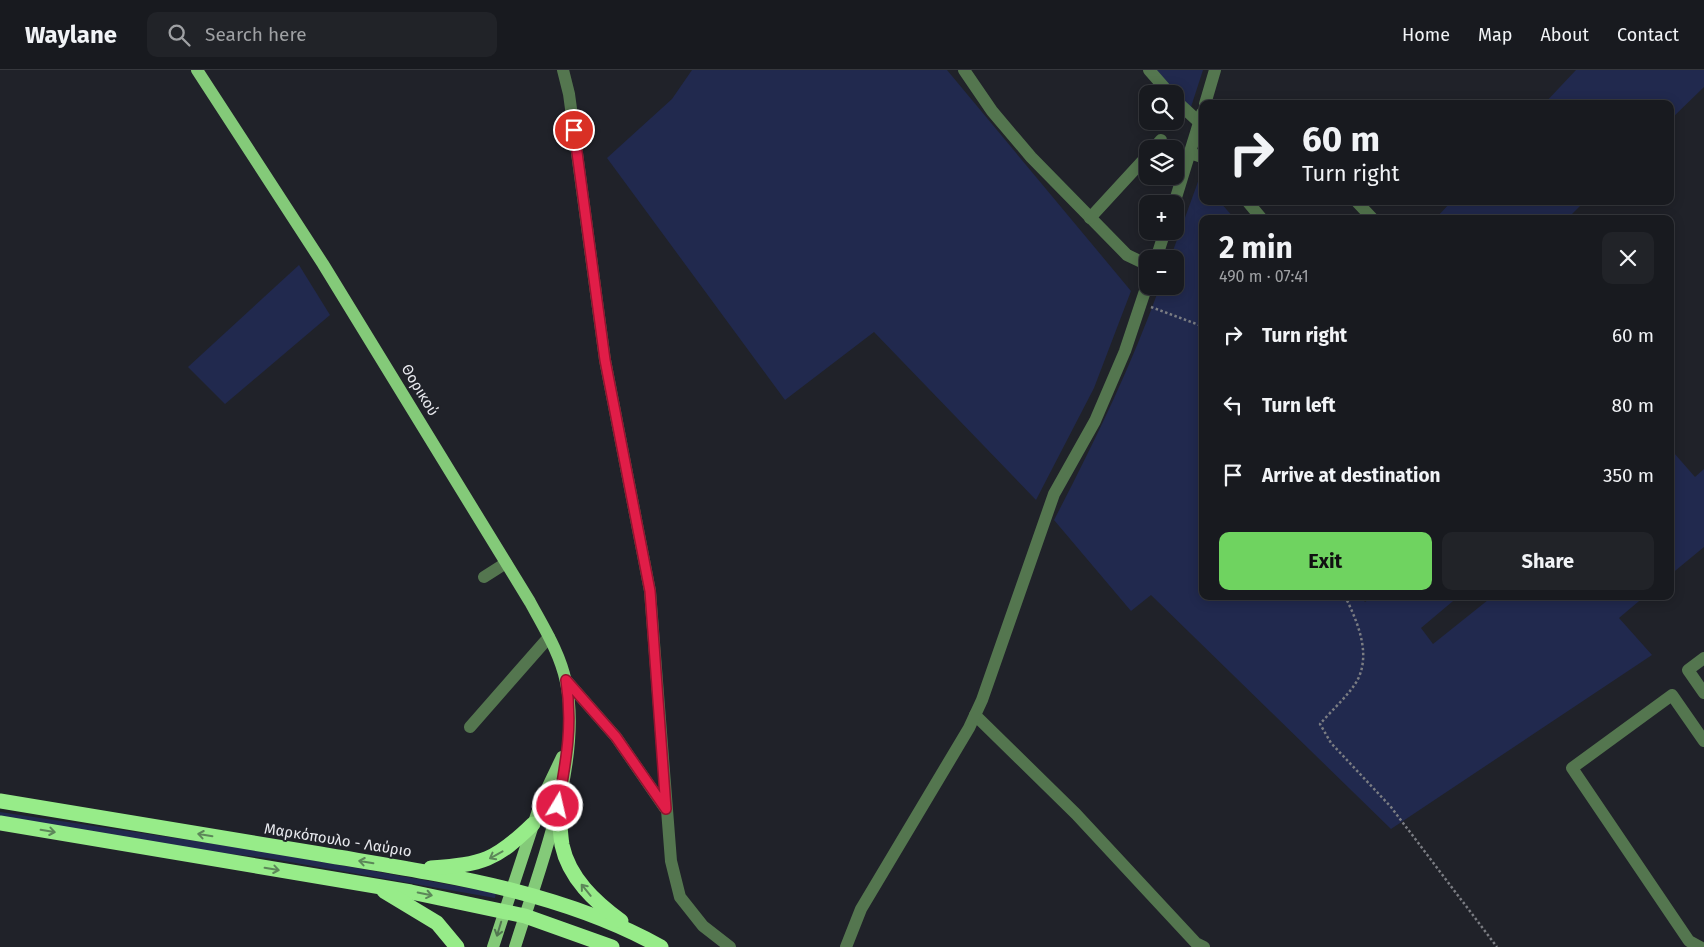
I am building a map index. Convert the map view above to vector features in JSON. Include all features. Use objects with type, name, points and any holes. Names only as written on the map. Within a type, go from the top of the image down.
[{"type":"highway","name":"Μαρκόπουλο - Λαύριο","points":[[0,801],[414,870],[531,894],[636,933],[661,947]]},
{"type":"highway","points":[[558,806],[562,846],[575,876],[590,896],[636,933]]},
{"type":"highway","points":[[0,823],[377,886],[505,911],[525,916],[612,947]]},
{"type":"highway","points":[[414,870],[482,863],[510,847],[534,824]]},
{"type":"highway","points":[[377,886],[437,923],[458,947]]},
{"type":"main road","name":"Θορικού","points":[[197,70],[323,264],[506,563],[549,637],[566,680],[570,709],[568,744],[558,806],[515,947]]},
{"type":"main road","name":"Θορικού","points":[[493,947],[541,801],[568,744]]},
{"type":"street","points":[[563,70],[570,94],[605,360],[650,591],[671,861],[680,897],[703,926],[730,947]]},
{"type":"street","points":[[964,70],[992,111],[1031,157],[1128,255],[1139,260]]},
{"type":"street","points":[[1149,70],[1162,85]]},
{"type":"street","points":[[1206,100],[1215,70]]},
{"type":"street","points":[[1184,106],[1199,117]]},
{"type":"street","points":[[1178,195],[1196,155],[1199,133]]},
{"type":"street","points":[[1090,218],[1139,165]]},
{"type":"street","points":[[1250,205],[1259,215]]},
{"type":"street","points":[[1360,205],[1368,215]]},
{"type":"street","points":[[846,947],[861,909],[975,715],[1054,494],[1095,421],[1125,351],[1143,295]]},
{"type":"street","points":[[484,578],[506,563]]},
{"type":"street","points":[[470,727],[549,637]]},
{"type":"street","points":[[1704,658],[1688,670],[1704,693]]},
{"type":"street","points":[[566,680],[616,737],[666,809]]},
{"type":"street","points":[[1700,947],[1688,941],[1572,768],[1672,695],[1704,741]]},
{"type":"street","points":[[975,715],[1076,814],[1196,943],[1204,947]]},
{"type":"path","points":[[1140,303],[1199,325]]},
{"type":"path","points":[[1347,600],[1362,639],[1364,661],[1358,680],[1320,724],[1330,743],[1391,807],[1497,947]]},
{"type":"shaded area","points":[[692,70],[947,70],[1131,291],[1094,388],[1036,500],[874,332],[785,400],[607,158],[672,99]]},
{"type":"shaded area","points":[[1153,70],[1203,70],[1190,110],[1184,104],[1184,85],[1167,85]]},
{"type":"shaded area","points":[[1576,70],[1704,70],[1704,87],[1674,116],[1674,100],[1548,100]]},
{"type":"shaded area","points":[[1199,179],[1199,205],[1223,205],[1231,215],[1199,215],[1199,600],[1363,600],[1365,602],[1368,600],[1454,600],[1421,628],[1433,644],[1488,600],[1640,600],[1619,618],[1652,655],[1391,829],[1151,595],[1131,611],[1054,520],[1111,404],[1157,295],[1184,295],[1184,250],[1173,250],[1177,240],[1184,240],[1184,220]]},
{"type":"shaded area","points":[[1448,205],[1581,205],[1571,215],[1439,215]]},
{"type":"shaded area","points":[[299,265],[330,315],[225,404],[188,367]]},
{"type":"shaded area","points":[[1674,453],[1695,477],[1704,469],[1704,547],[1674,572]]},
{"type":"shaded area","points":[[0,812],[256,850],[496,893],[495,898],[267,858],[183,849],[0,817]]},
{"type":"route","points":[[558,806],[570,728],[570,709],[566,680],[616,737],[666,809],[656,640],[650,591],[605,360],[574,130]]}]
